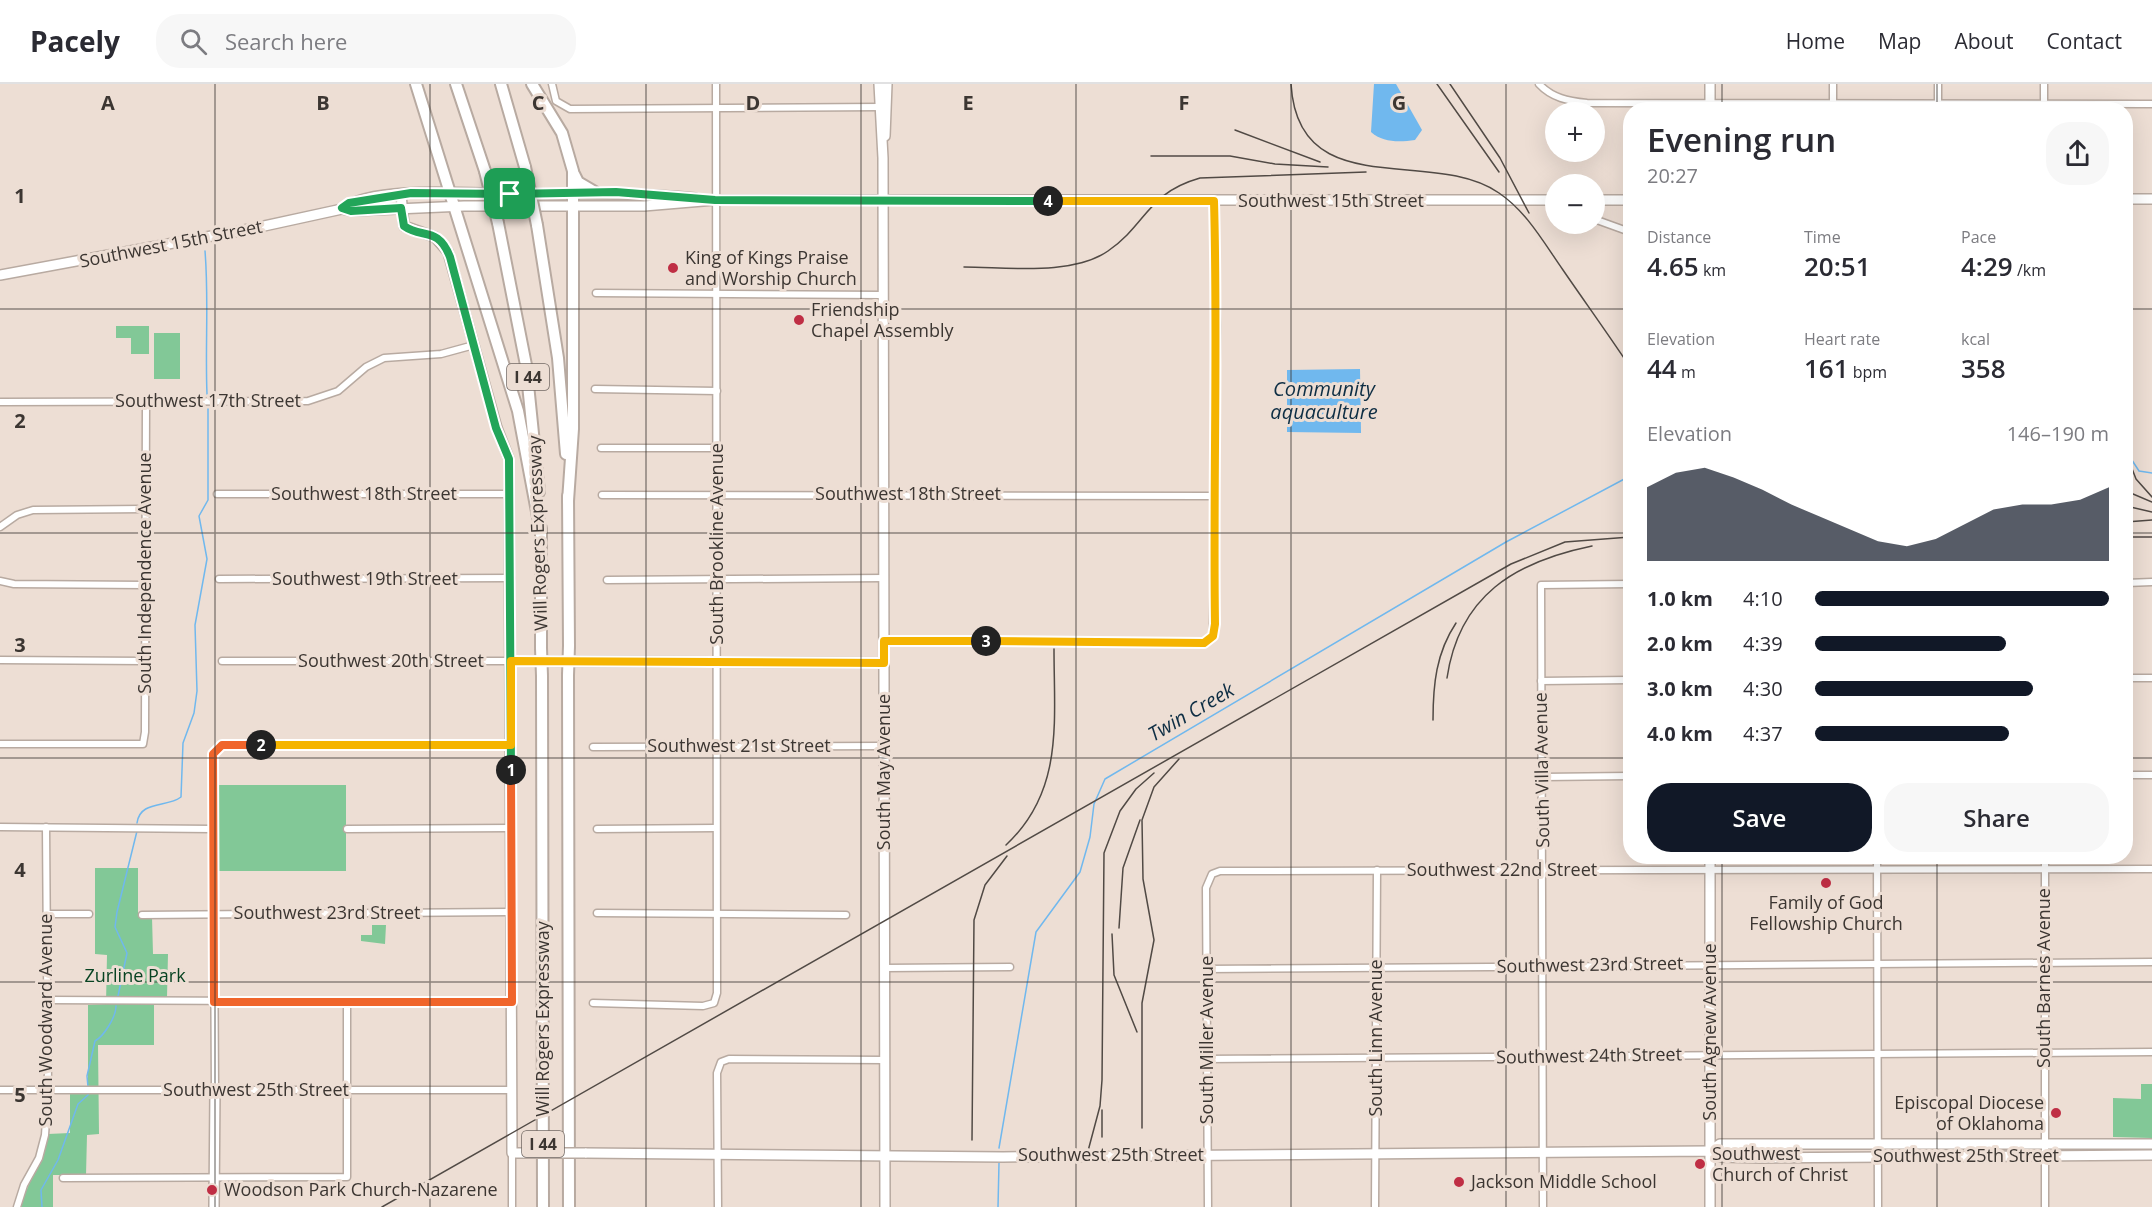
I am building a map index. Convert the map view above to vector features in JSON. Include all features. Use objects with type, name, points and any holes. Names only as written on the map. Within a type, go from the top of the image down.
[{"type":"highway","points":[[416,84],[518,411],[541,533]]},
{"type":"highway","name":"Will Rogers Expressway","points":[[456,84],[485,171],[498,223],[515,297],[530,388],[541,533],[542,1207]]},
{"type":"highway","name":"Will Rogers Expressway","points":[[501,84],[525,167],[537,225],[558,358],[568,501],[569,1207]]},
{"type":"highway","points":[[532,84],[562,133],[578,182],[595,192]]},
{"type":"highway","points":[[568,501],[573,429],[573,171]]},
{"type":"street","points":[[552,84],[556,101],[570,109],[601,107],[883,107]]},
{"type":"street","name":"South Brookline Avenue","points":[[593,1003],[703,1006],[714,1003],[719,978],[715,828],[718,663],[716,84]]},
{"type":"street","name":"South May Avenue","points":[[879,84],[883,107],[885,1207]]},
{"type":"street","name":"South May Avenue","points":[[883,107],[887,84]]},
{"type":"street","points":[[1539,84],[1556,96],[1575,102],[1623,104]]},
{"type":"street","points":[[1710,84],[1710,102]]},
{"type":"street","points":[[1833,84],[1833,102]]},
{"type":"street","points":[[1938,84],[1938,102]]},
{"type":"street","points":[[2044,84],[2044,102]]},
{"type":"street","points":[[2133,105],[2152,104]]},
{"type":"street","name":"Southwest 15th Street","points":[[0,275],[246,230],[342,208],[349,203],[401,194],[616,192],[715,200]]},
{"type":"street","points":[[616,192],[617,207]]},
{"type":"street","points":[[401,194],[402,221],[406,227],[428,233],[445,247],[496,428],[508,452],[511,578],[512,1207]]},
{"type":"street","points":[[2133,199],[2152,199]]},
{"type":"street","name":"Southwest 15th Street","points":[[342,208],[351,211],[453,207],[617,207],[715,200],[1545,201]]},
{"type":"street","points":[[1605,200],[1623,200]]},
{"type":"street","points":[[884,641],[1204,643],[1213,636],[1215,624],[1213,496],[1217,326],[1214,201]]},
{"type":"street","points":[[1605,223],[1623,229]]},
{"type":"street","points":[[596,293],[883,295]]},
{"type":"street","name":"Southwest 17th Street","points":[[0,402],[315,400],[338,392],[366,367],[384,358],[441,354],[474,345]]},
{"type":"street","points":[[595,389],[717,391]]},
{"type":"street","name":"South Independence Avenue","points":[[0,744],[142,744],[145,732],[146,402]]},
{"type":"street","points":[[601,448],[716,448]]},
{"type":"street","name":"Southwest 18th Street","points":[[217,495],[510,494]]},
{"type":"street","name":"Southwest 18th Street","points":[[602,495],[1213,496]]},
{"type":"street","points":[[0,527],[17,514],[33,510],[145,509]]},
{"type":"street","name":"Southwest 19th Street","points":[[219,579],[511,578]]},
{"type":"street","points":[[607,580],[884,578]]},
{"type":"street","points":[[0,581],[14,584],[145,585]]},
{"type":"street","points":[[2133,583],[2152,582]]},
{"type":"street","name":"South Villa Avenue","points":[[1543,1207],[1541,585],[1623,584]]},
{"type":"street","points":[[0,660],[145,660]]},
{"type":"street","name":"Southwest 20th Street","points":[[222,662],[884,663]]},
{"type":"street","points":[[2133,678],[2152,678]]},
{"type":"street","points":[[1541,681],[1623,680]]},
{"type":"street","points":[[214,1207],[212,829],[213,754],[216,749],[222,745],[511,745]]},
{"type":"street","name":"Southwest 21st Street","points":[[593,747],[884,746]]},
{"type":"street","points":[[2133,775],[2152,775]]},
{"type":"street","points":[[1543,777],[1623,776]]},
{"type":"street","points":[[0,827],[212,829]]},
{"type":"street","name":"South Woodward Avenue","points":[[17,1207],[24,1185],[39,1158],[45,1135],[48,1090],[46,827]]},
{"type":"street","points":[[347,829],[512,828]]},
{"type":"street","points":[[597,829],[715,828]]},
{"type":"street","name":"South Agnew Avenue","points":[[1710,864],[1710,1207]]},
{"type":"street","points":[[1877,864],[1878,1207]]},
{"type":"street","name":"South Barnes Avenue","points":[[2045,864],[2045,1207]]},
{"type":"street","name":"Southwest 22nd Street","points":[[1212,874],[1230,870],[1543,872],[1710,869],[2152,869]]},
{"type":"street","name":"South Linn Avenue","points":[[1375,1207],[1377,870]]},
{"type":"street","name":"South Miller Avenue","points":[[1208,1207],[1206,888],[1212,874]]},
{"type":"street","name":"Southwest 23rd Street","points":[[142,915],[512,912]]},
{"type":"street","points":[[47,914],[89,914]]},
{"type":"street","points":[[597,914],[846,915]]},
{"type":"street","name":"Southwest 23rd Street","points":[[1207,969],[1376,966],[1542,967],[1709,963],[2152,962]]},
{"type":"street","points":[[885,968],[1010,967]]},
{"type":"street","points":[[48,1000],[512,1002]]},
{"type":"street","points":[[63,1178],[347,1177],[347,1002]]},
{"type":"street","name":"Southwest 24th Street","points":[[1206,1059],[2152,1052]]},
{"type":"street","points":[[718,1207],[717,1073],[721,1062],[729,1059],[885,1060]]},
{"type":"street","name":"Southwest 25th Street","points":[[0,1090],[512,1090]]},
{"type":"street","name":"Southwest 25th Street","points":[[1710,1151],[1720,1144],[2152,1144]]},
{"type":"street","name":"Southwest 25th Street","points":[[512,1153],[886,1156],[1710,1151],[1720,1157],[2152,1155]]},
{"type":"green space","points":[[116,326],[149,326],[149,354],[131,354],[131,338],[116,338]]},
{"type":"green space","points":[[154,333],[180,333],[180,379],[154,379]]},
{"type":"green space","points":[[216,785],[346,785],[346,871],[216,871]]},
{"type":"green space","name":"Zurline Park","points":[[95,868],[138,868],[138,917],[152,917],[153,954],[168,954],[167,997],[154,998],[154,1045],[98,1045],[99,1134],[87,1135],[86,1175],[53,1175],[53,1207],[19,1207],[43,1153],[48,1134],[70,1133],[70,1093],[88,1092],[88,1005],[106,1004],[107,955],[95,954]]},
{"type":"green space","points":[[372,925],[386,925],[385,944],[361,941],[361,935],[372,935]]},
{"type":"green space","points":[[2141,1084],[2152,1084],[2152,1138],[2113,1137],[2113,1098],[2141,1099]]},
{"type":"water","points":[[1374,84],[1396,84],[1422,130],[1415,140],[1386,140],[1371,132]]},
{"type":"water","name":"Community aquaculture","points":[[1360,369],[1361,433],[1287,432],[1287,370]]},
{"type":"waterway","points":[[205,251],[207,394]]},
{"type":"waterway","points":[[137,823],[143,811],[181,797],[183,743],[194,713],[197,691],[195,625],[207,559],[199,516],[208,500],[208,409]]},
{"type":"waterway","name":"Twin Creek","points":[[2133,462],[2139,471],[2152,473]]},
{"type":"waterway","name":"Twin Creek","points":[[999,1148],[1036,932],[1080,872],[1090,837],[1094,804],[1105,779],[1506,542],[1623,480]]},
{"type":"waterway","points":[[118,996],[127,953],[115,927],[137,831]]},
{"type":"waterway","points":[[88,1087],[87,1076],[95,1041],[109,1026],[116,1006]]},
{"type":"waterway","points":[[42,1207],[41,1190],[58,1160],[78,1104],[88,1095],[88,1092]]},
{"type":"waterway","name":"Twin Creek","points":[[998,1207],[999,1163]]},
{"type":"railway","points":[[1291,84],[1299,121],[1317,145],[1342,159],[1372,166],[1439,173],[1471,180],[1499,193],[1509,201],[1534,228],[1623,357]]},
{"type":"railway","points":[[1437,84],[1499,172]]},
{"type":"railway","points":[[1450,84],[1500,158],[1529,213]]},
{"type":"railway","points":[[1235,130],[1320,162]]},
{"type":"railway","points":[[1151,156],[1230,156],[1275,164],[1328,167]]},
{"type":"railway","points":[[964,267],[1019,269],[1058,267],[1093,259],[1121,241],[1169,192],[1182,184],[1200,178],[1366,172]]},
{"type":"railway","points":[[2133,471],[2136,479],[2152,497]]},
{"type":"railway","points":[[2133,494],[2152,502]]},
{"type":"railway","points":[[2133,508],[2152,512]]},
{"type":"railway","points":[[2133,521],[2152,520]]},
{"type":"railway","points":[[2133,537],[2152,537]]},
{"type":"railway","points":[[382,1207],[1511,564],[1565,542],[1623,538]]},
{"type":"railway","points":[[1447,678],[1453,649],[1464,625],[1478,604],[1495,587],[1515,573],[1538,562],[1592,546]]},
{"type":"railway","points":[[1433,720],[1437,670],[1444,646],[1456,623]]},
{"type":"railway","points":[[1006,845],[1025,824],[1038,802],[1047,779],[1054,729],[1054,649]]},
{"type":"railway","points":[[1142,1128],[1142,1003],[1154,940],[1143,879],[1142,820],[1154,787],[1179,759]]},
{"type":"railway","points":[[1088,1151],[1100,1106],[1102,1080],[1104,853],[1120,811],[1136,789],[1154,773]]},
{"type":"railway","points":[[1119,928],[1123,868],[1140,820]]},
{"type":"railway","points":[[972,1140],[974,920],[985,885],[1007,856]]},
{"type":"railway","points":[[1112,934],[1114,975],[1137,1032]]},
{"type":"railway","points":[[1102,1110],[1102,1137]]},
{"type":"place","name":"King of Kings Praise and Worship Church","points":[[673,268]]},
{"type":"place","name":"Friendship Chapel Assembly","points":[[799,320]]},
{"type":"place","name":"Family of God Fellowship Church","points":[[1826,883]]},
{"type":"place","name":"Episcopal Diocese of Oklahoma","points":[[2056,1113]]},
{"type":"place","name":"Southwest Church of Christ","points":[[1700,1164]]},
{"type":"place","name":"Jackson Middle School","points":[[1459,1182]]},
{"type":"place","name":"Woodson Park Church-Nazarene","points":[[212,1190]]},
{"type":"route","points":[[510,194],[438,192],[401,194],[349,203],[342,208],[351,211],[401,208],[404,226],[428,233],[445,247],[450,257],[496,428],[508,452],[511,578],[511,661],[512,912],[512,1002],[214,1002],[213,754],[222,745],[511,745],[511,661],[884,663],[884,641],[1204,643],[1213,636],[1215,624],[1213,496],[1217,326],[1214,201],[715,200],[616,192],[510,194]]}]
